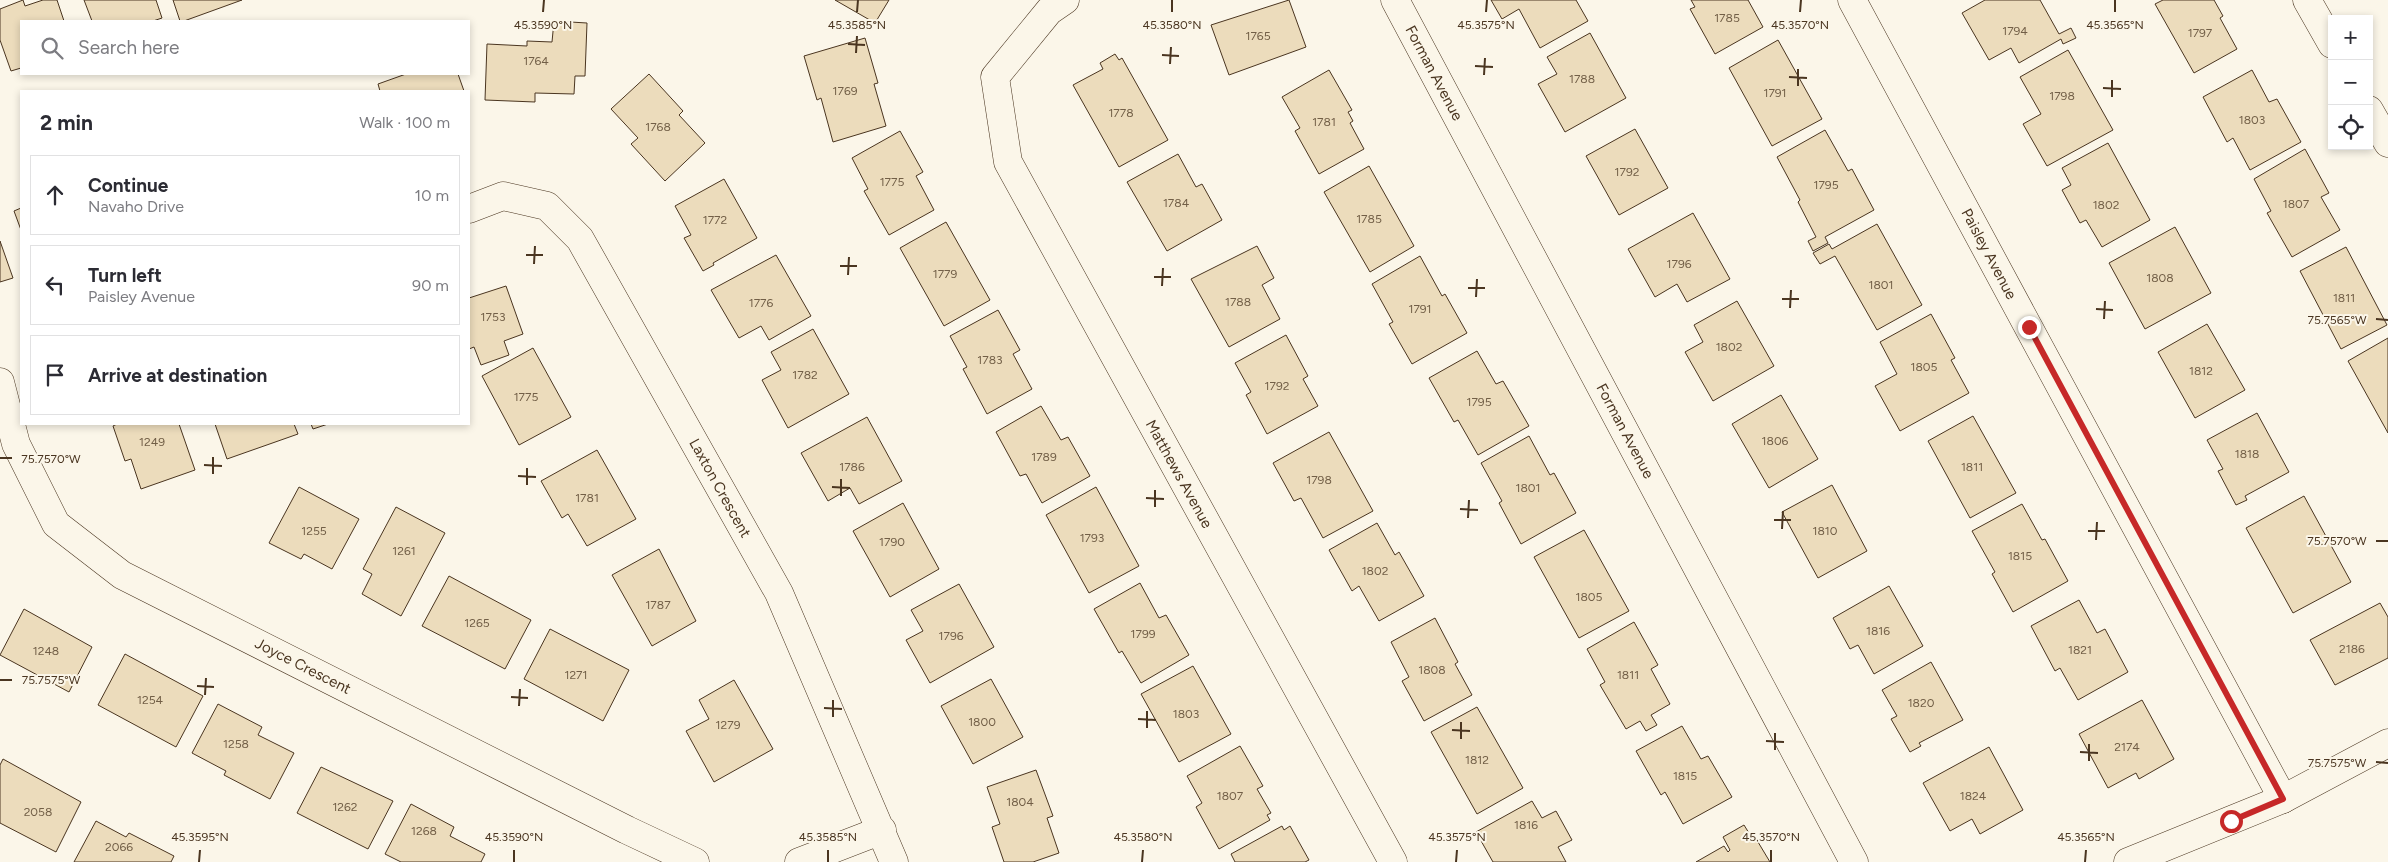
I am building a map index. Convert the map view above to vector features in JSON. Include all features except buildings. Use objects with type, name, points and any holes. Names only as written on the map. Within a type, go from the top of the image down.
[{"type":"street","name":"Matthews Avenue","points":[[1065,0],[1049,11],[995,77],[1008,162],[1393,862]]},
{"type":"street","name":"Forman Avenue","points":[[1395,0],[1854,862]]},
{"type":"street","name":"Paisley Avenue","points":[[1852,0],[2283,799]]},
{"type":"street","points":[[2307,0],[2328,37]]},
{"type":"street","points":[[2373,117],[2388,143]]},
{"type":"street","name":"Laxton Crescent","points":[[470,209],[503,196],[547,206],[580,239],[779,593],[882,830],[894,862]]},
{"type":"street","points":[[0,382],[20,373]]},
{"type":"street","name":"Joyce Crescent","points":[[0,382],[16,444],[56,524],[122,575],[618,826],[695,862]]},
{"type":"street","points":[[2128,862],[2283,799],[2388,744]]},
{"type":"street","points":[[799,862],[882,830]]},
{"type":"route","points":[[2029,327],[2283,799],[2231,821]]}]
